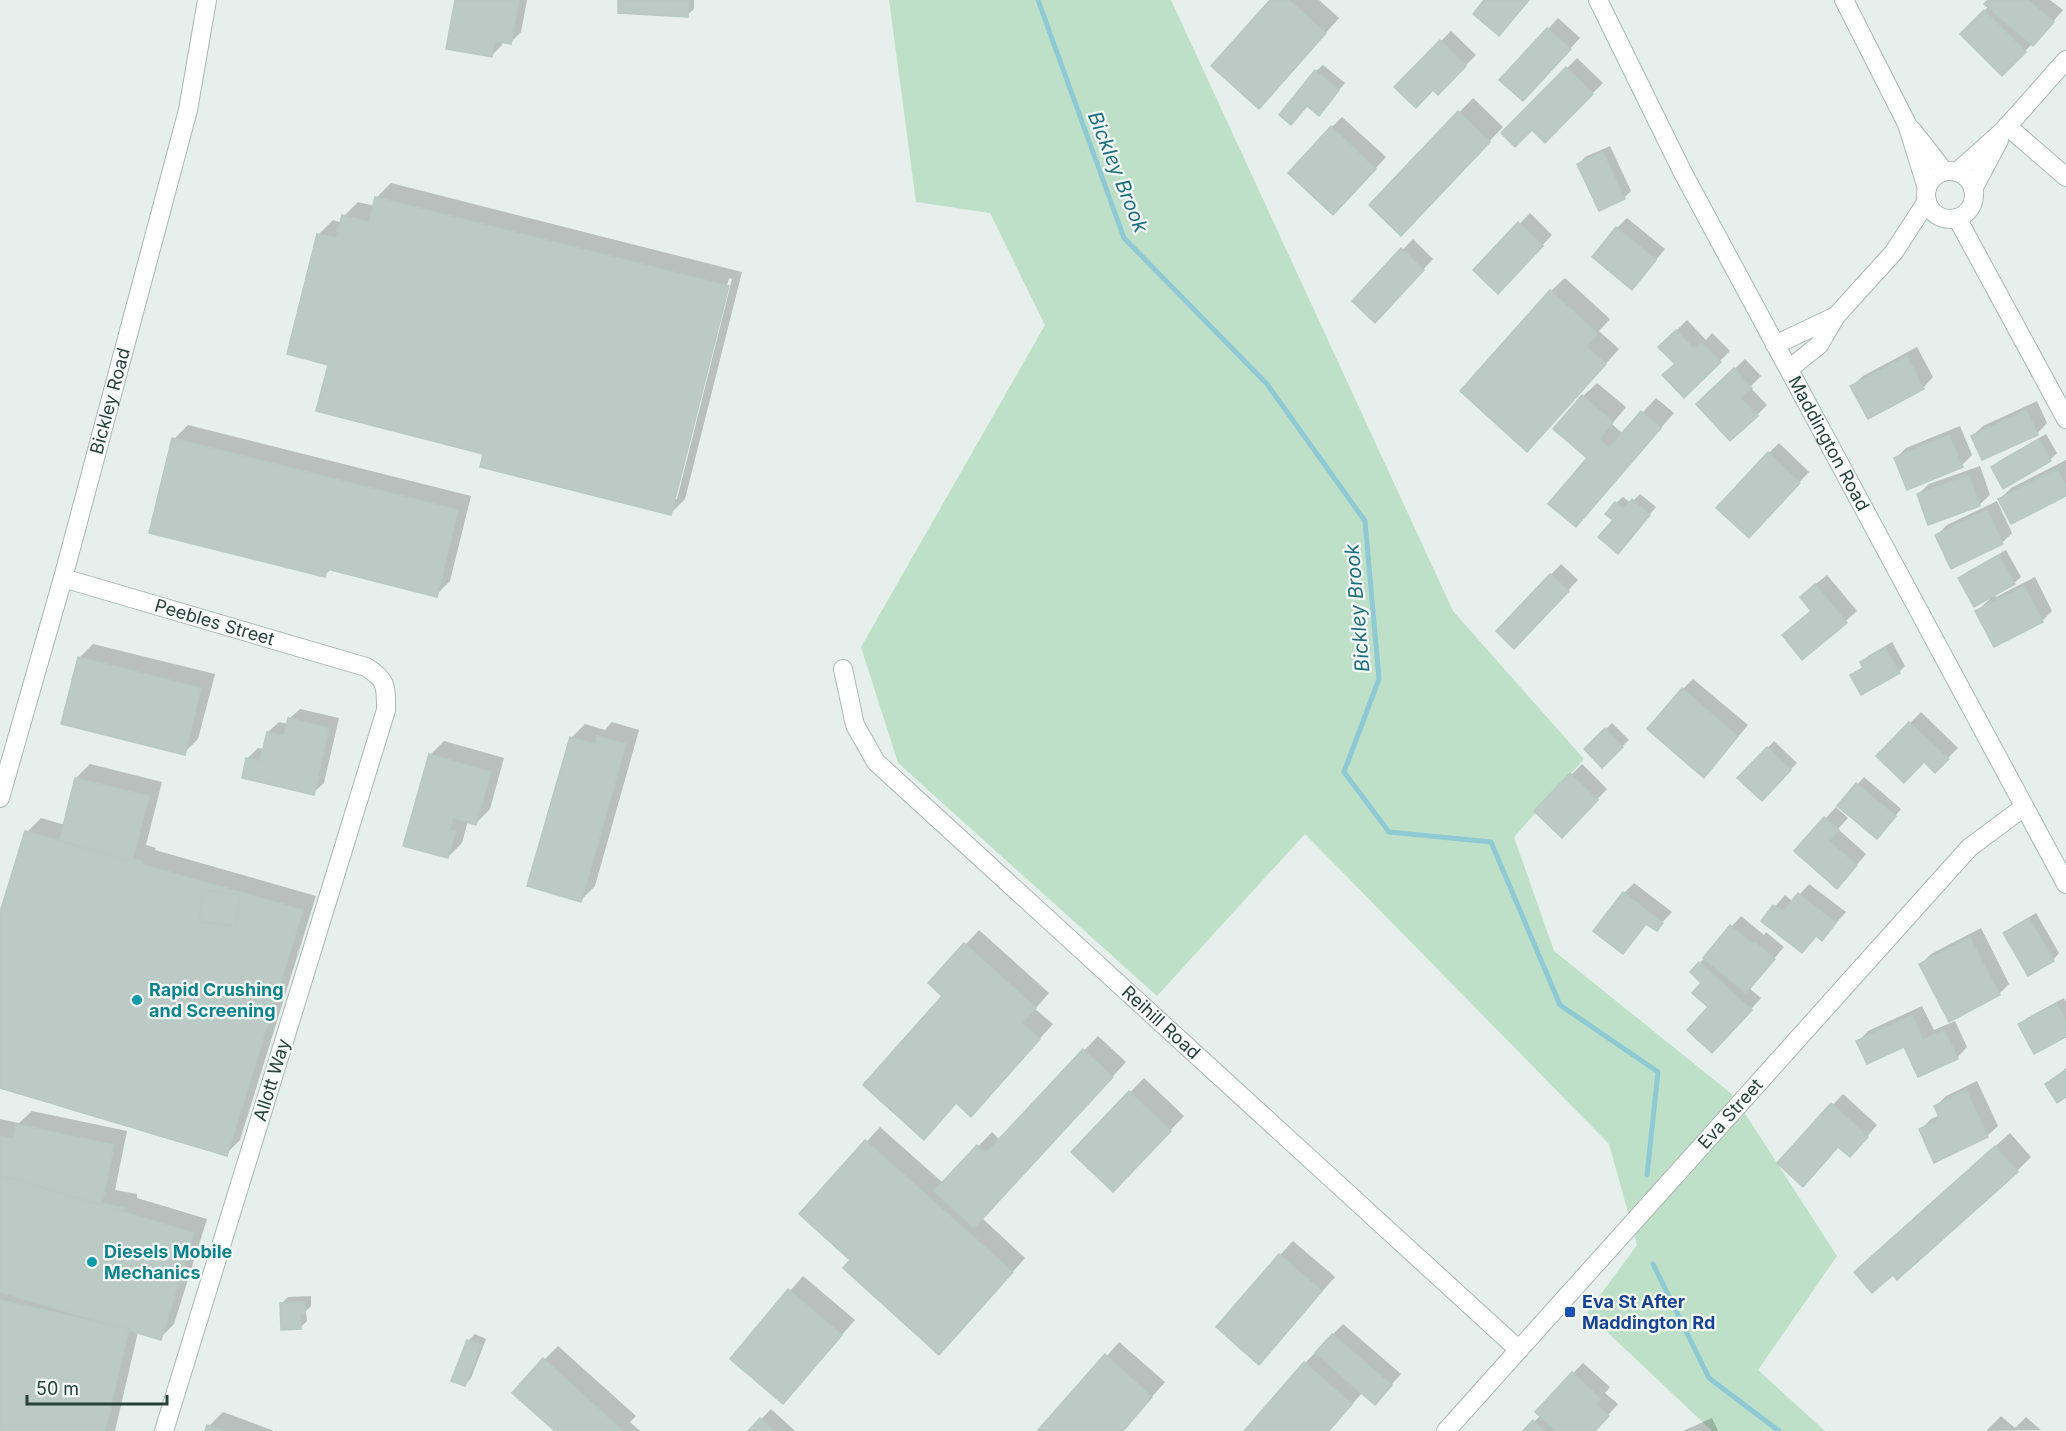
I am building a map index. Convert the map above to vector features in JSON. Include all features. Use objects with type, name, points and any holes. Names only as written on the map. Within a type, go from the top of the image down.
[{"type":"street","name":"Bickley Road","points":[[0,798],[63,578],[188,110],[207,0]]},
{"type":"street","name":"Maddington Road","points":[[1598,0],[1683,172],[2066,884]]},
{"type":"street","points":[[1844,0],[1907,124],[1933,213],[1955,214]]},
{"type":"street","points":[[1789,369],[1818,345],[1836,316],[1894,252],[1927,195],[1930,180],[1951,172],[2006,128],[2066,60]]},
{"type":"street","points":[[1894,252],[1955,214],[1974,199],[1973,189],[1964,175],[1951,172],[1907,124]]},
{"type":"street","points":[[2006,128],[2066,177]]},
{"type":"street","points":[[1973,189],[2006,128]]},
{"type":"street","points":[[1955,214],[2066,419]]},
{"type":"street","points":[[1775,345],[1836,316]]},
{"type":"street","name":"Peebles Street","points":[[63,578],[366,667]]},
{"type":"street","name":"Allott Way","points":[[164,1431],[386,710],[386,688],[379,675],[366,667]]},
{"type":"street","name":"Reihill Road","points":[[843,669],[855,725],[876,762],[1519,1350]]},
{"type":"street","name":"Eva Street","points":[[1446,1431],[1968,848],[2025,807]]},
{"type":"green space","points":[[889,0],[1171,0],[1453,611],[1584,759],[1514,837],[1554,951],[1733,1095],[1837,1256],[1758,1370],[1825,1431],[1712,1431],[1587,1313],[1637,1245],[1609,1144],[1305,834],[1157,996],[898,763],[861,647],[1045,325],[990,213],[916,202]]},
{"type":"building","points":[[455,0],[519,0],[511,44],[495,41],[492,57],[446,49]]},
{"type":"building","points":[[618,0],[689,0],[688,17],[618,13]]},
{"type":"building","points":[[1270,0],[1289,0],[1326,33],[1259,109],[1211,66]]},
{"type":"building","points":[[1484,0],[1529,0],[1499,36],[1473,14]]},
{"type":"building","points":[[1988,0],[2028,0],[2054,22],[2033,46],[1984,4]]},
{"type":"building","points":[[1984,10],[2026,52],[2002,76],[1960,34]]},
{"type":"building","points":[[1547,28],[1571,49],[1523,101],[1499,80]]},
{"type":"building","points":[[1440,40],[1466,66],[1438,95],[1433,90],[1416,108],[1394,87]]},
{"type":"building","points":[[1566,67],[1593,94],[1545,143],[1532,130],[1515,147],[1501,133]]},
{"type":"building","points":[[1315,70],[1339,90],[1319,116],[1307,106],[1291,125],[1279,115]]},
{"type":"building","points":[[1458,111],[1490,142],[1401,236],[1369,205]]},
{"type":"building","points":[[1331,126],[1376,169],[1333,215],[1288,173]]},
{"type":"building","points":[[1603,152],[1625,199],[1599,211],[1577,164]]},
{"type":"building","points":[[375,197],[729,286],[671,515],[480,467],[483,454],[316,411],[328,365],[287,354],[317,234],[336,238],[342,215],[369,222]]},
{"type":"building","points":[[1518,222],[1543,246],[1498,294],[1473,270]]},
{"type":"building","points":[[1616,227],[1656,260],[1632,290],[1592,257]]},
{"type":"building","points":[[1401,248],[1424,270],[1375,323],[1352,301]]},
{"type":"building","points":[[1550,290],[1598,334],[1586,346],[1606,364],[1527,452],[1460,391]]},
{"type":"building","points":[[1676,330],[1694,349],[1701,342],[1721,362],[1684,398],[1662,375],[1675,364],[1658,347]]},
{"type":"building","points":[[1907,356],[1924,389],[1868,419],[1850,386]]},
{"type":"building","points":[[1734,368],[1752,388],[1741,398],[1758,416],[1730,441],[1696,404]]},
{"type":"building","points":[[1582,395],[1613,422],[1599,439],[1609,448],[1641,411],[1661,428],[1576,527],[1548,504],[1587,458],[1553,429]]},
{"type":"building","points":[[2026,410],[2038,435],[1982,460],[1971,436]]},
{"type":"building","points":[[1949,435],[1963,467],[1907,490],[1894,458]]},
{"type":"building","points":[[172,438],[458,510],[437,597],[327,569],[325,577],[149,533]]},
{"type":"building","points":[[2039,439],[2051,461],[2003,489],[1991,467]]},
{"type":"building","points":[[1768,452],[1800,483],[1749,538],[1716,508]]},
{"type":"building","points":[[2057,469],[2066,486],[2066,496],[2011,524],[1998,499]]},
{"type":"building","points":[[1969,475],[1980,506],[1928,525],[1917,494]]},
{"type":"building","points":[[1632,499],[1650,515],[1618,554],[1598,537],[1613,520],[1605,514],[1615,502],[1624,509]]},
{"type":"building","points":[[1987,510],[2003,544],[1951,569],[1935,535]]},
{"type":"building","points":[[1999,555],[2015,584],[1974,607],[1958,578]]},
{"type":"building","points":[[1550,574],[1569,591],[1514,649],[1496,631]]},
{"type":"building","points":[[1815,584],[1847,623],[1802,660],[1782,635],[1811,611],[1800,597]]},
{"type":"building","points":[[2024,586],[2043,622],[1994,647],[1975,611]]},
{"type":"building","points":[[1885,648],[1900,673],[1861,695],[1850,675],[1863,668],[1860,662]]},
{"type":"building","points":[[78,657],[201,688],[185,755],[61,724]]},
{"type":"building","points":[[1682,688],[1738,736],[1704,778],[1647,729]]},
{"type":"building","points":[[288,718],[329,728],[314,795],[242,778],[246,758],[260,761],[267,732],[284,736]]},
{"type":"building","points":[[1909,722],[1949,759],[1935,773],[1924,762],[1904,783],[1876,756]]},
{"type":"building","points":[[1605,728],[1623,747],[1602,768],[1584,749]]},
{"type":"building","points":[[597,736],[626,744],[581,902],[527,886],[570,737],[595,744]]},
{"type":"building","points":[[1767,747],[1791,770],[1762,801],[1737,778]]},
{"type":"building","points":[[429,754],[491,772],[476,825],[453,818],[450,830],[456,831],[448,858],[403,846]]},
{"type":"building","points":[[1570,773],[1598,800],[1562,838],[1534,811]]},
{"type":"building","points":[[75,778],[149,796],[133,859],[142,862],[122,946],[55,929],[67,878],[51,874]]},
{"type":"building","points":[[1856,783],[1896,816],[1877,839],[1837,806]]},
{"type":"building","points":[[1824,817],[1839,830],[1829,841],[1857,865],[1837,889],[1794,851]]},
{"type":"building","name":"Rapid Crushing and Screening","points":[[25,831],[303,910],[227,1156],[0,1088],[0,912]]},
{"type":"building","points":[[203,890],[240,895],[236,926],[199,922]]},
{"type":"building","points":[[1623,892],[1663,923],[1657,931],[1646,924],[1623,954],[1593,931]]},
{"type":"building","points":[[1798,893],[1836,923],[1822,941],[1816,936],[1802,953],[1761,921],[1773,905],[1783,912]]},
{"type":"building","points":[[2029,918],[2054,961],[2028,976],[2003,933]]},
{"type":"building","points":[[1730,925],[1775,959],[1746,993],[1703,958]]},
{"type":"building","points":[[1970,937],[2000,995],[1949,1022],[1919,964]]},
{"type":"building","points":[[964,943],[1036,1008],[1022,1023],[1040,1039],[971,1117],[956,1103],[924,1140],[863,1085],[942,996],[928,983]]},
{"type":"building","points":[[1699,962],[1752,1010],[1712,1053],[1687,1030],[1708,1007],[1692,993],[1701,983],[1690,972]]},
{"type":"building","points":[[2057,1004],[2066,1021],[2066,1037],[2034,1054],[2018,1024]]},
{"type":"building","points":[[1912,1015],[1923,1040],[1944,1030],[1958,1059],[1918,1077],[1904,1047],[1867,1064],[1856,1041]]},
{"type":"building","points":[[1083,1049],[1113,1077],[974,1228],[934,1191],[977,1145],[986,1153]]},
{"type":"building","points":[[2066,1070],[2066,1097],[2057,1103],[2045,1084]]},
{"type":"building","points":[[1966,1090],[1988,1137],[1934,1163],[1919,1129],[1940,1119],[1934,1106]]},
{"type":"building","points":[[1129,1091],[1171,1131],[1113,1192],[1071,1152]]},
{"type":"building","points":[[1831,1103],[1868,1137],[1850,1157],[1838,1147],[1803,1187],[1777,1163]]},
{"type":"building","points":[[16,1124],[114,1145],[102,1203],[124,1208],[107,1292],[0,1270],[0,1136],[13,1139]]},
{"type":"building","points":[[865,1140],[1013,1272],[939,1355],[843,1268],[850,1260],[799,1214]]},
{"type":"building","points":[[1995,1146],[2018,1172],[1897,1280],[1893,1275],[1872,1293],[1854,1272]]},
{"type":"building","name":"Diesels Mobile Mechanics","points":[[0,1175],[194,1233],[161,1340],[0,1292]]},
{"type":"building","points":[[1279,1254],[1322,1291],[1259,1365],[1216,1327]]},
{"type":"building","points":[[788,1289],[842,1335],[783,1404],[730,1359]]},
{"type":"building","points":[[0,1300],[129,1329],[105,1431],[0,1431]]},
{"type":"building","points":[[305,1302],[305,1314],[300,1314],[301,1329],[281,1330],[280,1303]]},
{"type":"building","points":[[1332,1334],[1392,1385],[1375,1405],[1315,1353]]},
{"type":"building","points":[[467,1340],[481,1345],[465,1386],[451,1381]]},
{"type":"building","points":[[1105,1354],[1152,1397],[1123,1431],[1038,1430]]},
{"type":"building","points":[[543,1358],[623,1431],[555,1431],[512,1393]]},
{"type":"building","points":[[1304,1362],[1352,1404],[1329,1431],[1244,1431]]},
{"type":"building","points":[[1572,1372],[1601,1399],[1596,1404],[1609,1416],[1595,1431],[1557,1431],[1535,1412]]},
{"type":"building","points":[[760,1418],[774,1431],[748,1431]]},
{"type":"building","points":[[1533,1420],[1544,1431],[1523,1431]]},
{"type":"building","points":[[207,1425],[224,1431],[205,1431]]},
{"type":"waterway","name":"Bickley Brook","points":[[1038,0],[1124,238],[1267,384],[1365,521],[1379,679],[1344,772],[1389,832],[1491,842],[1560,1005],[1658,1072],[1647,1175]]},
{"type":"waterway","name":"Bickley Brook","points":[[1653,1264],[1709,1378],[1779,1431]]},
{"type":"place","name":"Rapid Crushing and Screening","points":[[137,1000]]},
{"type":"place","name":"Diesels Mobile Mechanics","points":[[92,1262]]},
{"type":"place","name":"Eva St After Maddington Rd","points":[[1570,1312]]}]
